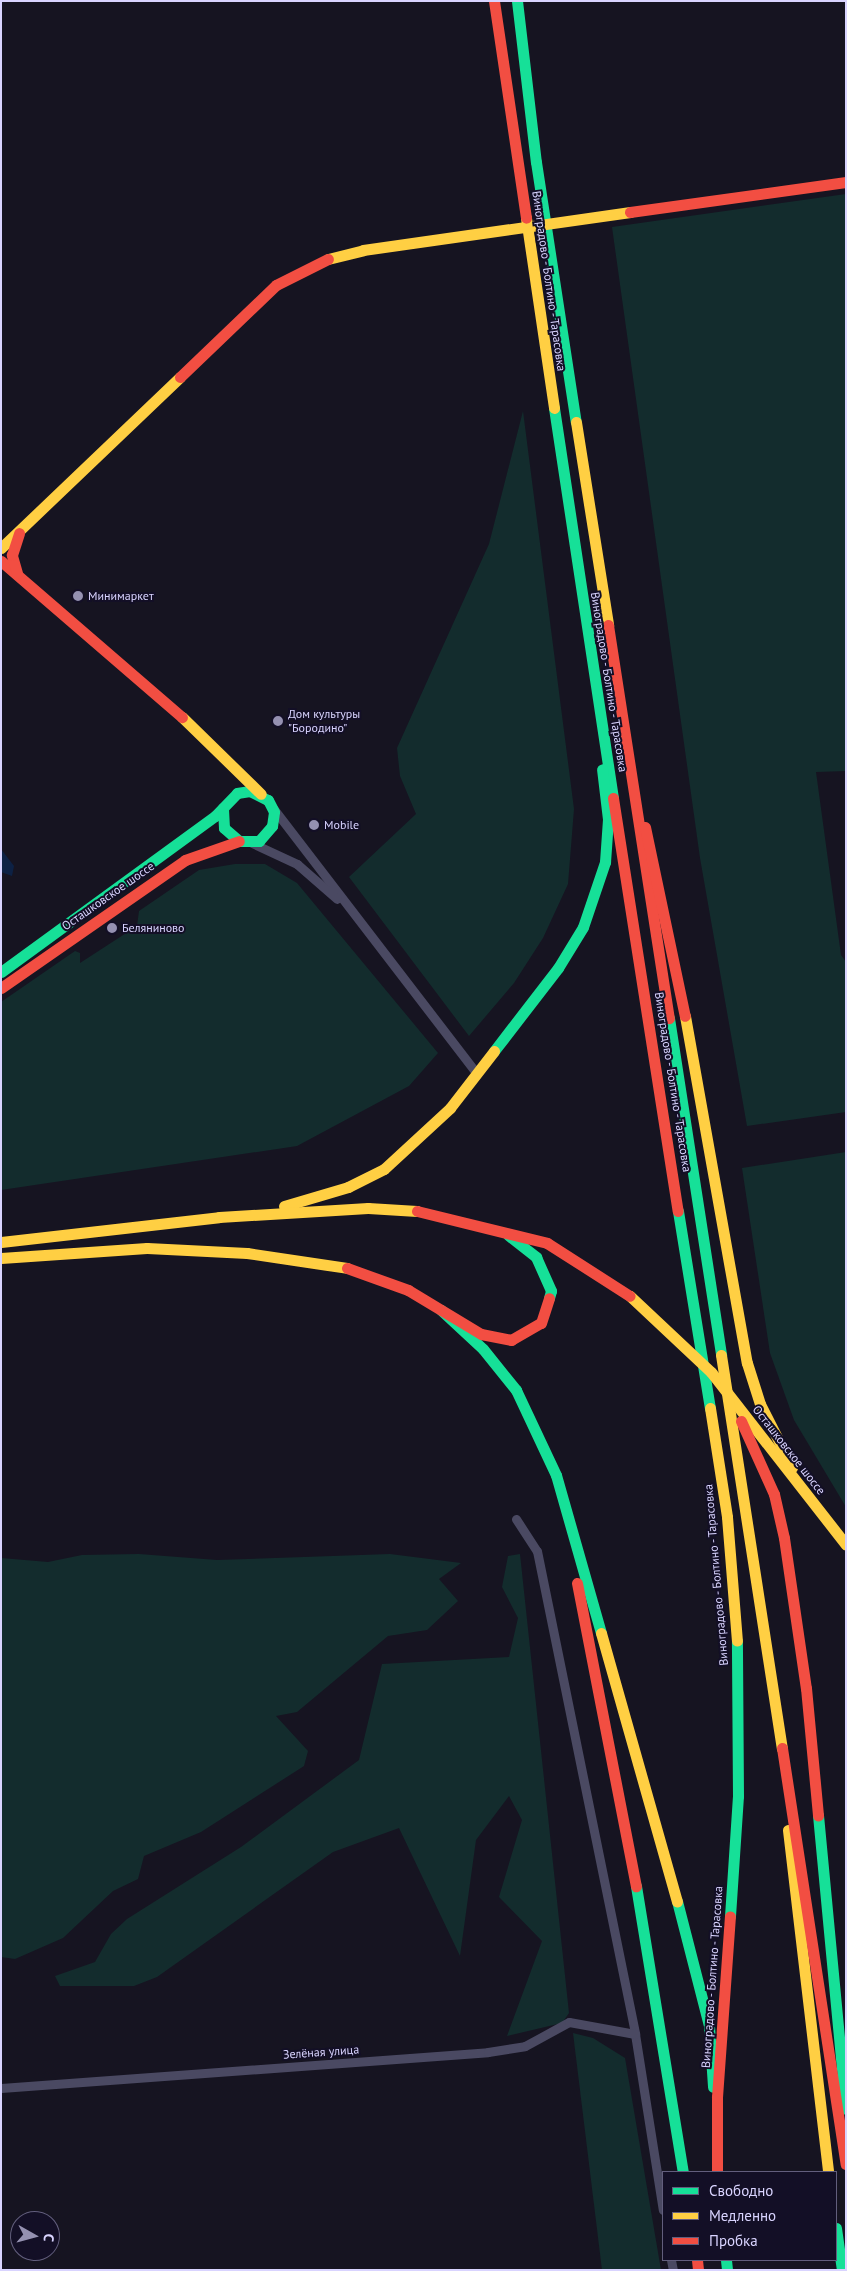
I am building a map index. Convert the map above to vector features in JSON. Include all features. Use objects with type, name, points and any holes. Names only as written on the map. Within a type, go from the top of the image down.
[{"type":"main road","name":"Виноградово - Болтино - Тарасовка","points":[[494,1],[585,622],[725,1503],[738,1658],[738,1796],[716,2168]]},
{"type":"main road","name":"Виноградово - Болтино - Тарасовка","points":[[518,1],[536,162],[561,327],[713,1292],[743,1500],[846,2164]]},
{"type":"main road","points":[[1,548],[271,290],[314,263],[363,250],[846,182]]},
{"type":"main road","points":[[20,577],[12,555],[22,529]]},
{"type":"main road","name":"Осташковское шоссе","points":[[1,561],[165,702],[272,806]]},
{"type":"main road","points":[[244,1215],[325,1195],[384,1169],[414,1145],[476,1074],[583,928],[605,862],[608,819],[585,622]]},
{"type":"main road","points":[[630,766],[680,984],[747,1364],[760,1404],[804,1492]]},
{"type":"main road","points":[[231,768],[231,797],[250,791],[263,796]]},
{"type":"main road","name":"Осташковское шоссе","points":[[1,972],[224,808],[231,797]]},
{"type":"main road","points":[[252,842],[269,832],[274,819],[272,806]]},
{"type":"main road","points":[[224,808],[224,828],[239,841]]},
{"type":"main road","name":"Осташковское шоссе","points":[[1,988],[184,860],[239,841],[252,842]]},
{"type":"main road","points":[[1,1242],[244,1215],[368,1208],[427,1212],[480,1222],[514,1238],[536,1257],[551,1291],[548,1311],[541,1323],[511,1340],[481,1334],[408,1290],[342,1266],[248,1253],[147,1248],[1,1258]]},
{"type":"main road","name":"Осташковское шоссе","points":[[480,1222],[547,1243],[590,1268],[635,1299],[712,1372],[846,1545]]},
{"type":"main road","points":[[441,1310],[483,1349],[516,1390],[556,1475],[699,1978],[709,2026],[716,2168]]},
{"type":"main road","points":[[721,1385],[757,1450],[774,1494],[784,1538],[806,1688],[846,2109]]},
{"type":"main road","points":[[556,1475],[648,1946],[683,2171]]},
{"type":"main road","points":[[775,1701],[811,2058],[828,2171]]},
{"type":"main road","points":[[837,2235],[842,2270]]},
{"type":"street","name":"Осташковское шоссе","points":[[272,806],[348,910],[476,1074]]},
{"type":"street","name":"Осташковское шоссе","points":[[252,842],[297,864],[348,910]]},
{"type":"street","points":[[516,1520],[537,1551],[635,2034],[662,2204]]},
{"type":"street","name":"Зелёная улица","points":[[1,2088],[488,2052],[525,2046],[569,2022],[635,2034]]},
{"type":"green space","points":[[846,194],[846,771],[816,772],[841,955],[846,962],[846,1112],[747,1126],[700,858],[612,227]]},
{"type":"green space","points":[[523,411],[574,809],[568,884],[543,938],[514,983],[469,1036],[349,877],[416,814],[400,776],[397,748],[489,544]]},
{"type":"green space","points":[[235,864],[265,864],[297,883],[438,1053],[409,1086],[297,1146],[1,1190],[1,1002],[75,951],[80,953],[80,963],[137,926],[139,911],[199,870]]},
{"type":"green space","points":[[846,1152],[846,1507],[794,1420],[770,1353],[742,1168]]},
{"type":"green space","points":[[139,1554],[217,1560],[390,1554],[461,1563],[439,1579],[458,1601],[427,1630],[388,1636],[297,1712],[276,1716],[308,1751],[304,1766],[201,1832],[144,1856],[138,1879],[113,1891],[63,1938],[15,1959],[1,1957],[1,1558],[48,1562],[82,1555]]},
{"type":"green space","points":[[520,1554],[569,2013],[562,2023],[507,2036],[542,1941],[499,1897],[522,1820],[509,1796],[476,1840],[460,1956],[399,1828],[333,1852],[157,1977],[134,1986],[60,1986],[55,1976],[95,1962],[111,1934],[127,1919],[241,1847],[359,1760],[382,1664],[509,1657],[518,1618],[502,1587],[508,1556]]},
{"type":"green space","points":[[573,2033],[593,2038],[625,2058],[661,2270],[602,2270]]},
{"type":"water","points":[[1,849],[14,866],[12,876],[1,872]]},
{"type":"traffic: fast","points":[[517,1],[536,162],[576,422]]},
{"type":"traffic: fast","points":[[554,408],[613,798]]},
{"type":"traffic: fast","points":[[494,1051],[558,968],[583,927],[605,862],[608,819],[602,769]]},
{"type":"traffic: fast","points":[[1,972],[215,816],[237,793],[250,791],[268,800],[274,812],[272,826],[259,841],[239,841],[224,828],[223,808]]},
{"type":"traffic: fast","points":[[669,1018],[721,1355]]},
{"type":"traffic: fast","points":[[678,1211],[710,1408]]},
{"type":"traffic: fast","points":[[508,1235],[536,1257],[551,1291],[549,1298]]},
{"type":"traffic: fast","points":[[441,1310],[483,1349],[516,1390],[556,1475],[601,1633]]},
{"type":"traffic: fast","points":[[730,1916],[738,1796],[737,1641]]},
{"type":"traffic: fast","points":[[818,1815],[846,2109]]},
{"type":"traffic: fast","points":[[636,1886],[683,2171]]},
{"type":"traffic: fast","points":[[677,1901],[709,2026],[713,2087]]},
{"type":"traffic: fast","points":[[837,2235],[842,2270]]},
{"type":"traffic: fast","points":[[726,2261],[727,2270]]},
{"type":"traffic: slow","points":[[328,259],[363,250],[630,212]]},
{"type":"traffic: slow","points":[[526,218],[554,408]]},
{"type":"traffic: slow","points":[[1,548],[180,377]]},
{"type":"traffic: slow","points":[[576,422],[608,625]]},
{"type":"traffic: slow","points":[[182,717],[261,794]]},
{"type":"traffic: slow","points":[[685,1016],[747,1363],[760,1404],[792,1467]]},
{"type":"traffic: slow","points":[[284,1206],[348,1187],[384,1169],[450,1108],[494,1051]]},
{"type":"traffic: slow","points":[[1,1242],[219,1217],[368,1208],[417,1211]]},
{"type":"traffic: slow","points":[[1,1258],[147,1248],[247,1253],[347,1268]]},
{"type":"traffic: slow","points":[[630,1296],[711,1372],[846,1545]]},
{"type":"traffic: slow","points":[[721,1355],[782,1748]]},
{"type":"traffic: slow","points":[[710,1408],[727,1517],[737,1641]]},
{"type":"traffic: slow","points":[[601,1633],[677,1901]]},
{"type":"traffic: slow","points":[[788,1830],[828,2171]]},
{"type":"traffic: jam","points":[[494,1],[526,218]]},
{"type":"traffic: jam","points":[[630,212],[846,182]]},
{"type":"traffic: jam","points":[[180,377],[276,285],[328,259]]},
{"type":"traffic: jam","points":[[17,573],[12,555],[19,533]]},
{"type":"traffic: jam","points":[[1,561],[182,717]]},
{"type":"traffic: jam","points":[[608,625],[669,1018]]},
{"type":"traffic: jam","points":[[613,798],[678,1211]]},
{"type":"traffic: jam","points":[[645,827],[685,1016]]},
{"type":"traffic: jam","points":[[1,988],[185,860],[239,841]]},
{"type":"traffic: jam","points":[[417,1211],[547,1243],[630,1296]]},
{"type":"traffic: jam","points":[[347,1268],[408,1290],[481,1334],[511,1340],[541,1323],[549,1298]]},
{"type":"traffic: jam","points":[[741,1421],[774,1494],[784,1538],[806,1688],[818,1815]]},
{"type":"traffic: jam","points":[[577,1583],[636,1886]]},
{"type":"traffic: jam","points":[[782,1748],[846,2164]]},
{"type":"traffic: jam","points":[[717,2171],[717,2097],[730,1916]]},
{"type":"traffic: jam","points":[[697,2261],[698,2270]]},
{"type":"place","name":"Минимаркет","points":[[78,596]]},
{"type":"place","name":"Дом культуры \"Бородино\"","points":[[278,721]]},
{"type":"place","name":"Mobile","points":[[314,825]]},
{"type":"place","name":"Беляниново","points":[[112,928]]}]
